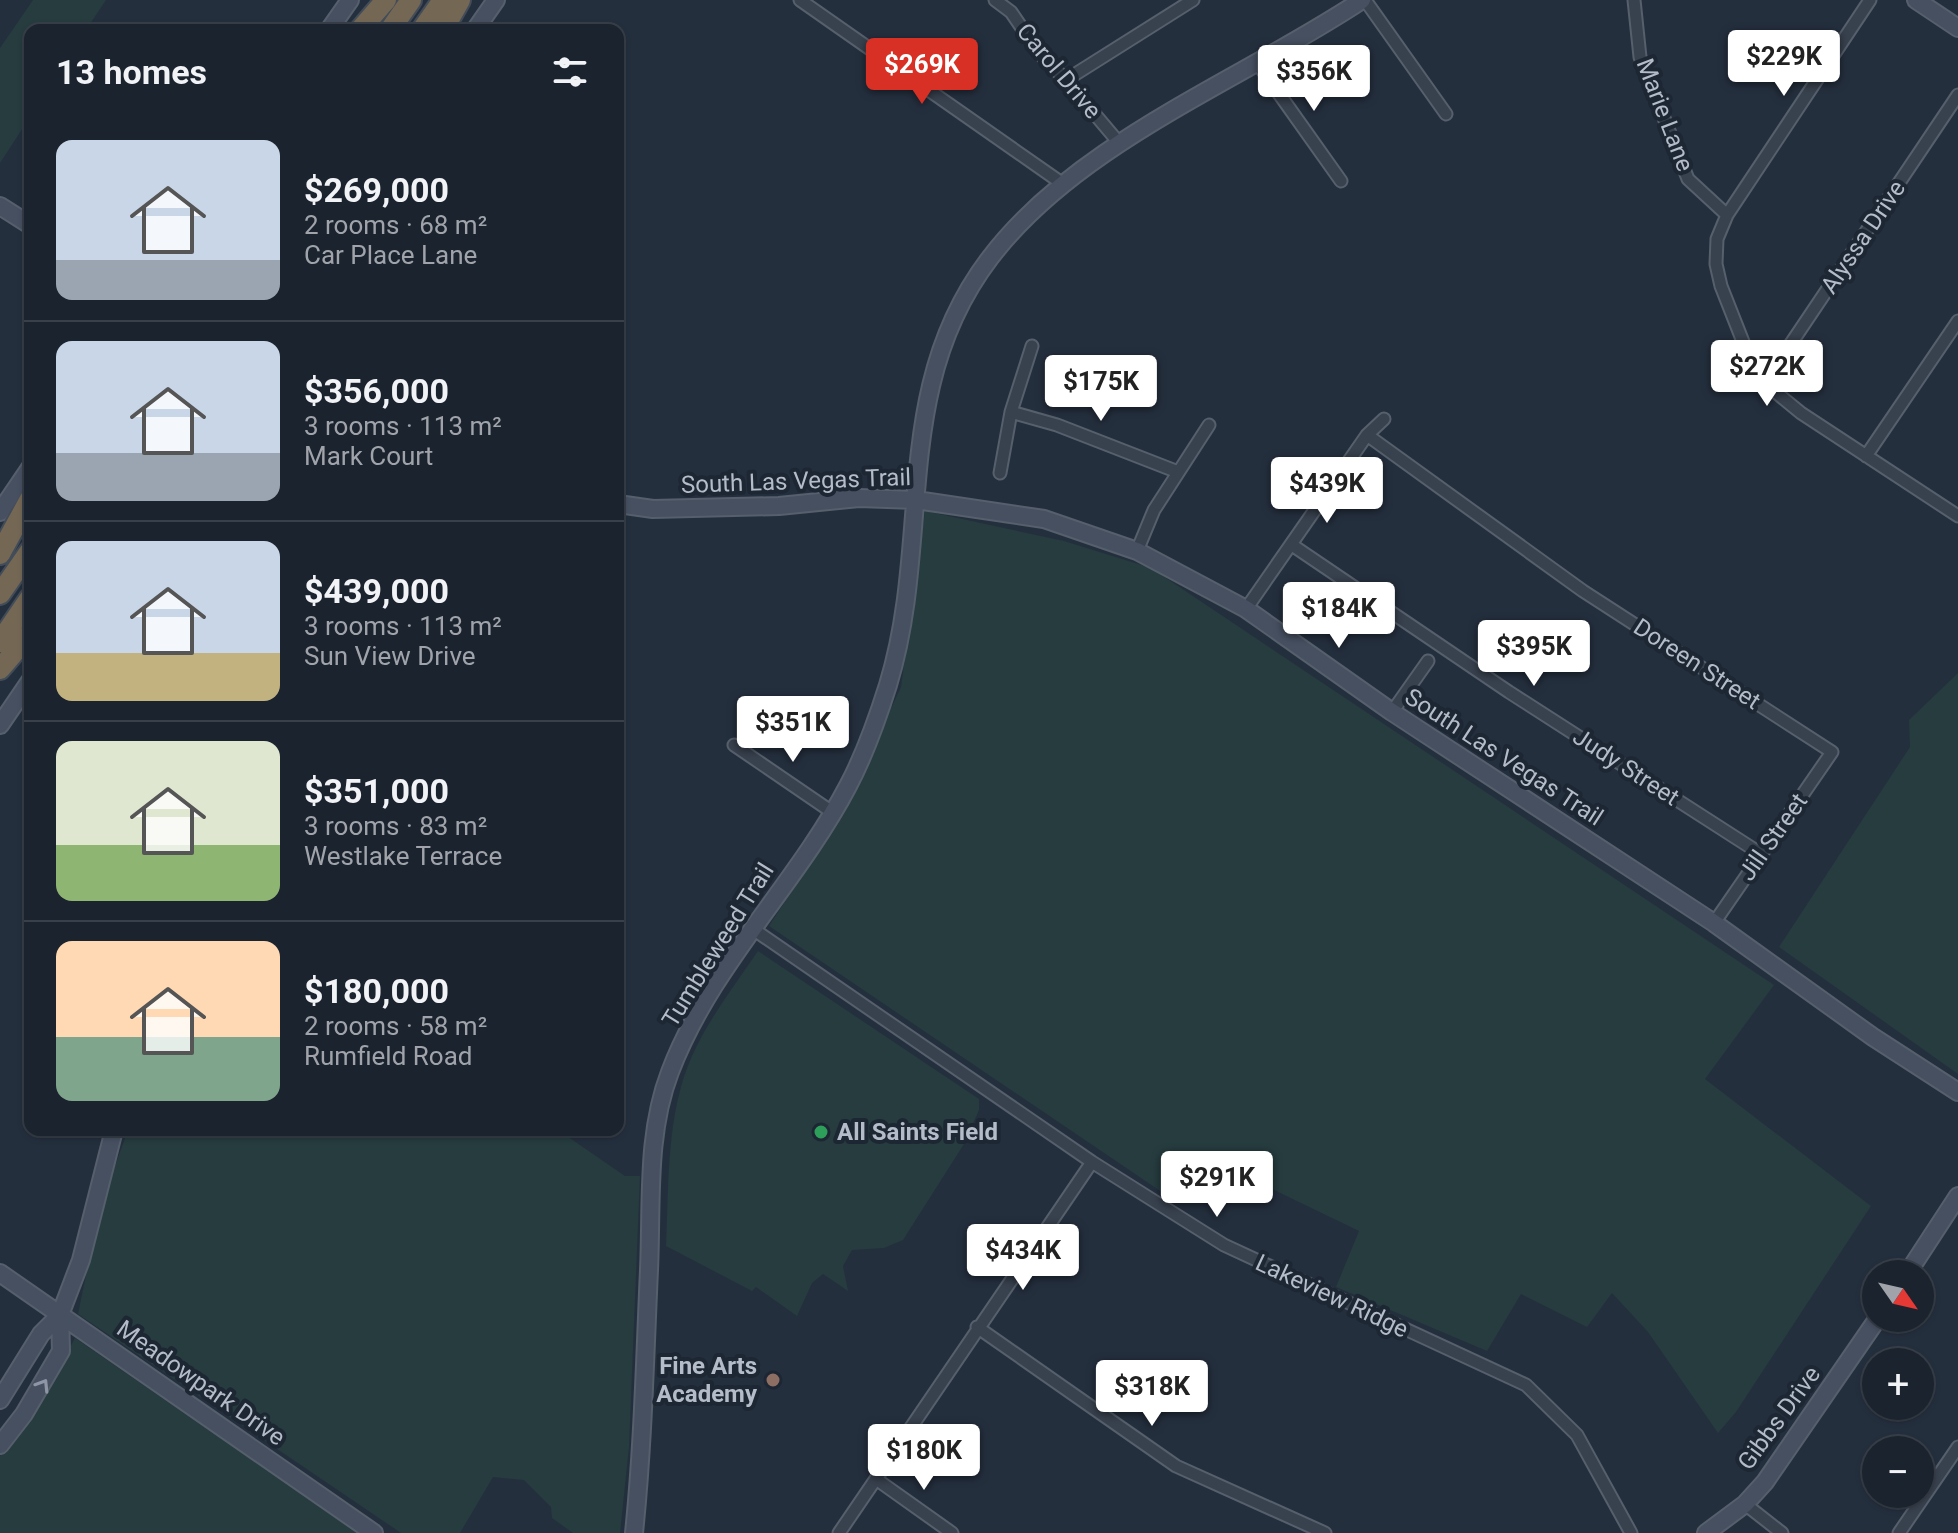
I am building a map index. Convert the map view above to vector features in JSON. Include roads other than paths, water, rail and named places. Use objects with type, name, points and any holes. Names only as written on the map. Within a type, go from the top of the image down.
[{"type":"highway","points":[[365,24],[386,0]]},
{"type":"highway","points":[[394,24],[411,0]]},
{"type":"highway","points":[[426,24],[443,0]]},
{"type":"highway","points":[[446,24],[460,0]]},
{"type":"highway","points":[[0,554],[24,510]]},
{"type":"highway","points":[[0,594],[24,560]]},
{"type":"highway","points":[[0,642],[24,607]]},
{"type":"highway","points":[[0,669],[24,641]]},
{"type":"street","points":[[333,24],[350,0]]},
{"type":"street","points":[[479,24],[496,0]]},
{"type":"street","points":[[800,0],[1063,184]]},
{"type":"street","name":"Carol Drive","points":[[995,0],[1011,12],[1039,53],[1120,144]]},
{"type":"street","points":[[1066,80],[1193,0]]},
{"type":"street","points":[[1363,0],[1446,114]]},
{"type":"street","name":"Tumbleweed Trail","points":[[634,1533],[658,1116],[671,1068],[691,1027],[832,812],[869,740],[900,642],[923,416],[939,348],[953,317],[968,289],[1004,241],[1063,184],[1120,144],[1363,0]]},
{"type":"street","name":"Marie Lane","points":[[1634,0],[1640,57],[1688,179],[1727,215]]},
{"type":"street","points":[[1870,0],[1727,215],[1717,239],[1716,264],[1749,357],[1773,390],[1801,413],[1958,516]]},
{"type":"street","points":[[1916,0],[1958,28]]},
{"type":"street","points":[[1258,64],[1341,181]]},
{"type":"street","name":"Alyssa Drive","points":[[1759,371],[1790,345],[1958,95]]},
{"type":"street","points":[[0,206],[24,221]]},
{"type":"street","points":[[1866,456],[1958,321]]},
{"type":"street","points":[[1000,473],[1011,412],[1032,346]]},
{"type":"street","points":[[1011,412],[1057,425],[1178,472]]},
{"type":"street","points":[[1246,609],[1367,435],[1384,419]]},
{"type":"street","points":[[1137,551],[1154,510],[1209,425]]},
{"type":"street","name":"Doreen Street","points":[[1367,435],[1583,591],[1832,752]]},
{"type":"street","points":[[0,512],[24,477]]},
{"type":"street","name":"South Las Vegas Trail","points":[[624,505],[653,509],[779,506],[859,498],[916,500],[1044,519],[1137,551],[1246,609],[1392,712],[1714,923],[1873,1037],[1958,1092]]},
{"type":"street","name":"Judy Street","points":[[1292,545],[1509,692],[1761,854]]},
{"type":"street","points":[[1392,712],[1428,661]]},
{"type":"street","points":[[0,725],[24,690]]},
{"type":"street","points":[[734,745],[832,812]]},
{"type":"street","name":"Jill Street","points":[[1714,923],[1832,752]]},
{"type":"street","name":"Lakeview Ridge","points":[[753,929],[1092,1162],[1260,1263],[1526,1385],[1577,1435],[1631,1533]]},
{"type":"street","points":[[0,1445],[33,1401],[61,1351],[60,1315],[81,1260],[112,1136]]},
{"type":"street","points":[[839,1533],[1092,1162]]},
{"type":"street","points":[[1916,1260],[1958,1196]]},
{"type":"street","name":"Meadowpark Drive","points":[[0,1273],[374,1533]]},
{"type":"street","points":[[0,1400],[41,1334],[60,1315]]},
{"type":"street","points":[[977,1327],[1176,1466],[1325,1533]]},
{"type":"street","name":"Gibbs Drive","points":[[1706,1533],[1745,1504],[1807,1425],[1869,1332]]},
{"type":"street","points":[[1899,1533],[1958,1447]]},
{"type":"street","points":[[876,1479],[952,1533]]},
{"type":"street","points":[[1745,1504],[1782,1533]]},
{"type":"place","name":"All Saints Field","points":[[821,1132]]},
{"type":"place","name":"Fine Arts Academy","points":[[773,1380]]}]
